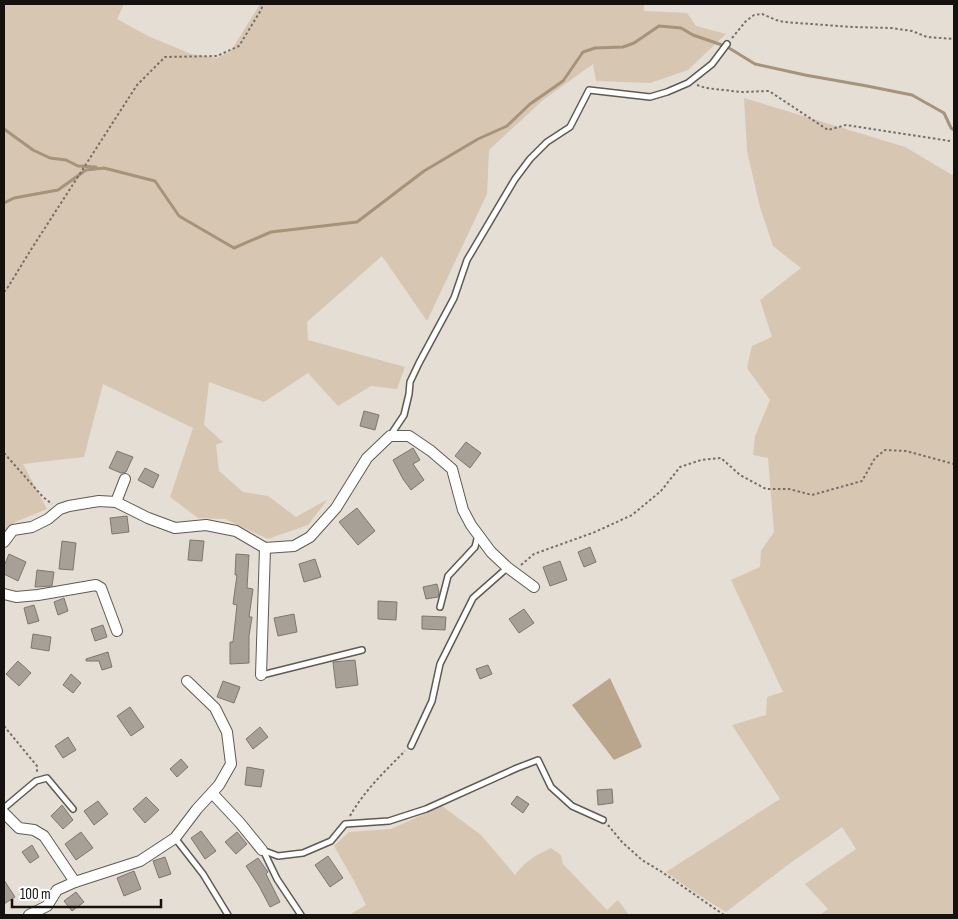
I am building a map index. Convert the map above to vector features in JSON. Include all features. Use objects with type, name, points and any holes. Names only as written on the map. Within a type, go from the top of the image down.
[{"type":"street","points":[[4,542],[13,530],[32,527],[69,506],[99,501],[116,502],[148,518],[175,528],[206,526],[236,531],[265,548],[294,546],[310,537],[336,508],[367,458],[390,436],[409,436],[452,469],[463,510],[478,534],[491,552],[510,570],[534,588]]},
{"type":"street","points":[[116,502],[125,479]]},
{"type":"street","points":[[261,675],[265,548]]},
{"type":"street","points":[[4,594],[16,597],[38,595],[96,585],[101,588],[117,632]]},
{"type":"street","points":[[29,915],[46,906],[57,890],[75,882],[140,861],[175,838],[197,809],[219,785],[231,764],[227,732],[215,708],[187,681]]},
{"type":"street","points":[[212,793],[262,850]]},
{"type":"street","points":[[4,813],[20,828],[34,830],[44,836],[75,882]]},
{"type":"lane","points":[[390,436],[404,415],[410,382],[454,298],[467,260],[515,179],[546,142],[570,127],[589,90],[650,97],[668,92],[688,83],[712,64],[727,44]]},
{"type":"lane","points":[[440,607],[448,576],[476,547],[478,534]]},
{"type":"lane","points":[[411,746],[432,701],[440,664],[473,598],[510,570]]},
{"type":"lane","points":[[261,675],[362,650]]},
{"type":"lane","points":[[262,850],[278,856],[303,853],[331,840],[345,824],[389,821],[417,812],[442,803],[538,760],[551,787],[572,806],[603,820]]},
{"type":"lane","points":[[4,808],[36,781],[47,778],[73,809]]},
{"type":"lane","points":[[175,838],[203,874],[228,915]]},
{"type":"lane","points":[[262,850],[277,879],[301,915]]},
{"type":"path","points":[[4,292],[137,85],[165,57],[217,56],[239,46],[263,4]]},
{"type":"path","points":[[727,44],[754,14],[762,14],[784,22],[852,28],[890,28],[912,31],[927,37],[954,40]]},
{"type":"path","points":[[688,83],[706,88],[741,92],[769,91],[828,130],[846,125],[950,141]]},
{"type":"path","points":[[510,570],[534,554],[595,532],[632,515],[661,491],[680,467],[701,460],[721,458],[740,475],[766,489],[789,489],[812,495],[862,481],[875,458],[885,450],[906,451],[954,464]]},
{"type":"path","points":[[4,453],[42,497],[60,510]]},
{"type":"path","points":[[4,726],[37,766],[36,781]]},
{"type":"path","points":[[345,824],[356,804],[411,746]]},
{"type":"path","points":[[603,820],[622,842],[642,860],[724,915]]},
{"type":"shaded area","points":[[4,4],[124,4],[117,19],[148,36],[191,54],[217,58],[231,51],[260,4],[644,4],[644,11],[687,13],[696,26],[726,34],[688,70],[650,83],[596,81],[593,64],[543,100],[489,150],[487,194],[427,321],[382,256],[307,322],[308,340],[405,367],[397,389],[371,386],[338,406],[308,373],[264,402],[209,382],[204,425],[223,442],[216,445],[219,471],[243,492],[268,496],[296,517],[328,499],[308,525],[268,539],[225,519],[198,518],[170,497],[193,428],[103,384],[84,457],[23,464],[47,509],[15,522],[4,532]]},
{"type":"shaded area","points":[[744,98],[905,147],[954,176],[954,915],[820,915],[828,909],[805,884],[856,849],[842,827],[726,912],[666,872],[780,799],[732,725],[766,715],[767,697],[783,692],[731,580],[760,567],[761,551],[774,532],[768,458],[753,455],[755,436],[770,400],[747,368],[752,346],[772,337],[760,300],[801,268],[773,246],[760,207],[747,151]]},
{"type":"shaded area","points":[[610,678],[642,747],[614,760],[572,705]]},
{"type":"shaded area","points":[[442,806],[481,835],[515,875],[531,859],[551,848],[561,855],[563,864],[607,910],[618,900],[629,915],[349,915],[366,905],[334,846],[349,832],[391,829]]},
{"type":"building","points":[[364,411],[379,415],[375,430],[360,426]]},
{"type":"building","points":[[466,442],[481,453],[470,468],[455,456]]},
{"type":"building","points":[[413,448],[420,460],[413,464],[424,480],[411,490],[393,460]]},
{"type":"building","points":[[117,451],[133,457],[126,472],[121,473],[109,468]]},
{"type":"building","points":[[145,468],[159,475],[153,488],[138,480]]},
{"type":"building","points":[[357,508],[375,531],[358,545],[339,522]]},
{"type":"building","points":[[127,516],[129,532],[112,534],[110,518]]},
{"type":"building","points":[[190,540],[204,541],[202,561],[188,560]]},
{"type":"building","points":[[62,541],[76,543],[73,570],[59,569]]},
{"type":"building","points":[[590,547],[596,562],[584,567],[578,552]]},
{"type":"building","points":[[9,554],[26,562],[18,581],[4,574],[4,566]]},
{"type":"building","points":[[236,554],[249,555],[247,588],[253,589],[249,617],[252,617],[249,636],[249,663],[230,664],[230,642],[233,642],[237,605],[233,604],[237,575],[235,575]]},
{"type":"building","points":[[315,559],[321,577],[304,582],[299,564]]},
{"type":"building","points":[[560,561],[567,580],[550,586],[543,567]]},
{"type":"building","points":[[37,570],[54,572],[52,586],[35,587]]},
{"type":"building","points":[[437,584],[438,597],[426,599],[423,587]]},
{"type":"building","points":[[64,598],[68,611],[58,615],[54,602]]},
{"type":"building","points":[[378,601],[397,602],[396,620],[378,619]]},
{"type":"building","points":[[34,605],[39,621],[28,624],[24,608]]},
{"type":"building","points":[[524,609],[534,623],[519,633],[509,619]]},
{"type":"building","points":[[294,614],[297,632],[278,636],[274,618]]},
{"type":"building","points":[[422,616],[446,617],[445,630],[422,629]]},
{"type":"building","points":[[103,625],[107,637],[95,641],[91,629]]},
{"type":"building","points":[[33,634],[51,637],[49,651],[31,648]]},
{"type":"building","points":[[108,652],[112,667],[102,670],[99,661],[86,661],[86,659]]},
{"type":"building","points":[[355,660],[358,685],[336,688],[333,662]]},
{"type":"building","points":[[18,661],[31,673],[19,686],[6,674]]},
{"type":"building","points":[[488,665],[492,674],[480,679],[476,669]]},
{"type":"building","points":[[71,674],[81,683],[73,693],[63,685]]},
{"type":"building","points":[[223,681],[240,687],[234,703],[217,697]]},
{"type":"building","points":[[130,707],[144,727],[131,736],[117,716]]},
{"type":"building","points":[[260,727],[268,737],[253,749],[246,739]]},
{"type":"building","points":[[68,737],[76,750],[63,758],[55,746]]},
{"type":"building","points":[[181,759],[188,767],[177,777],[170,769]]},
{"type":"building","points":[[247,767],[264,770],[261,787],[245,785]]},
{"type":"building","points":[[612,789],[613,803],[598,805],[597,790]]},
{"type":"building","points":[[517,796],[529,804],[523,813],[511,804]]},
{"type":"building","points":[[146,797],[159,810],[145,823],[133,809]]},
{"type":"building","points":[[98,801],[108,814],[94,825],[84,811]]},
{"type":"building","points":[[62,805],[73,820],[63,829],[51,816]]},
{"type":"building","points":[[201,831],[216,851],[205,859],[191,838]]},
{"type":"building","points":[[81,832],[93,848],[76,860],[65,844]]},
{"type":"building","points":[[237,832],[247,844],[236,854],[225,842]]},
{"type":"building","points":[[32,845],[39,857],[30,863],[22,852]]},
{"type":"building","points":[[328,856],[343,878],[330,887],[315,865]]},
{"type":"building","points":[[165,857],[171,874],[159,878],[153,861]]},
{"type":"building","points":[[258,858],[268,872],[266,874],[280,902],[270,907],[246,866]]},
{"type":"building","points":[[134,871],[141,889],[124,896],[117,878]]},
{"type":"building","points":[[4,880],[15,897],[4,904]]},
{"type":"building","points":[[76,892],[84,902],[72,911],[64,901]]},
{"type":"waterway","points":[[4,203],[14,198],[58,190],[86,170],[104,168],[155,181],[179,216],[234,248],[271,232],[357,222],[424,171],[478,139],[507,126],[530,104],[563,81],[583,52],[595,48],[623,47],[634,43],[659,26],[681,28],[693,35],[722,45]]},
{"type":"waterway","points":[[729,48],[755,64],[912,95],[944,113],[951,128],[954,130]]},
{"type":"waterway","points":[[4,129],[33,150],[50,158],[66,160],[78,166],[96,167]]}]
